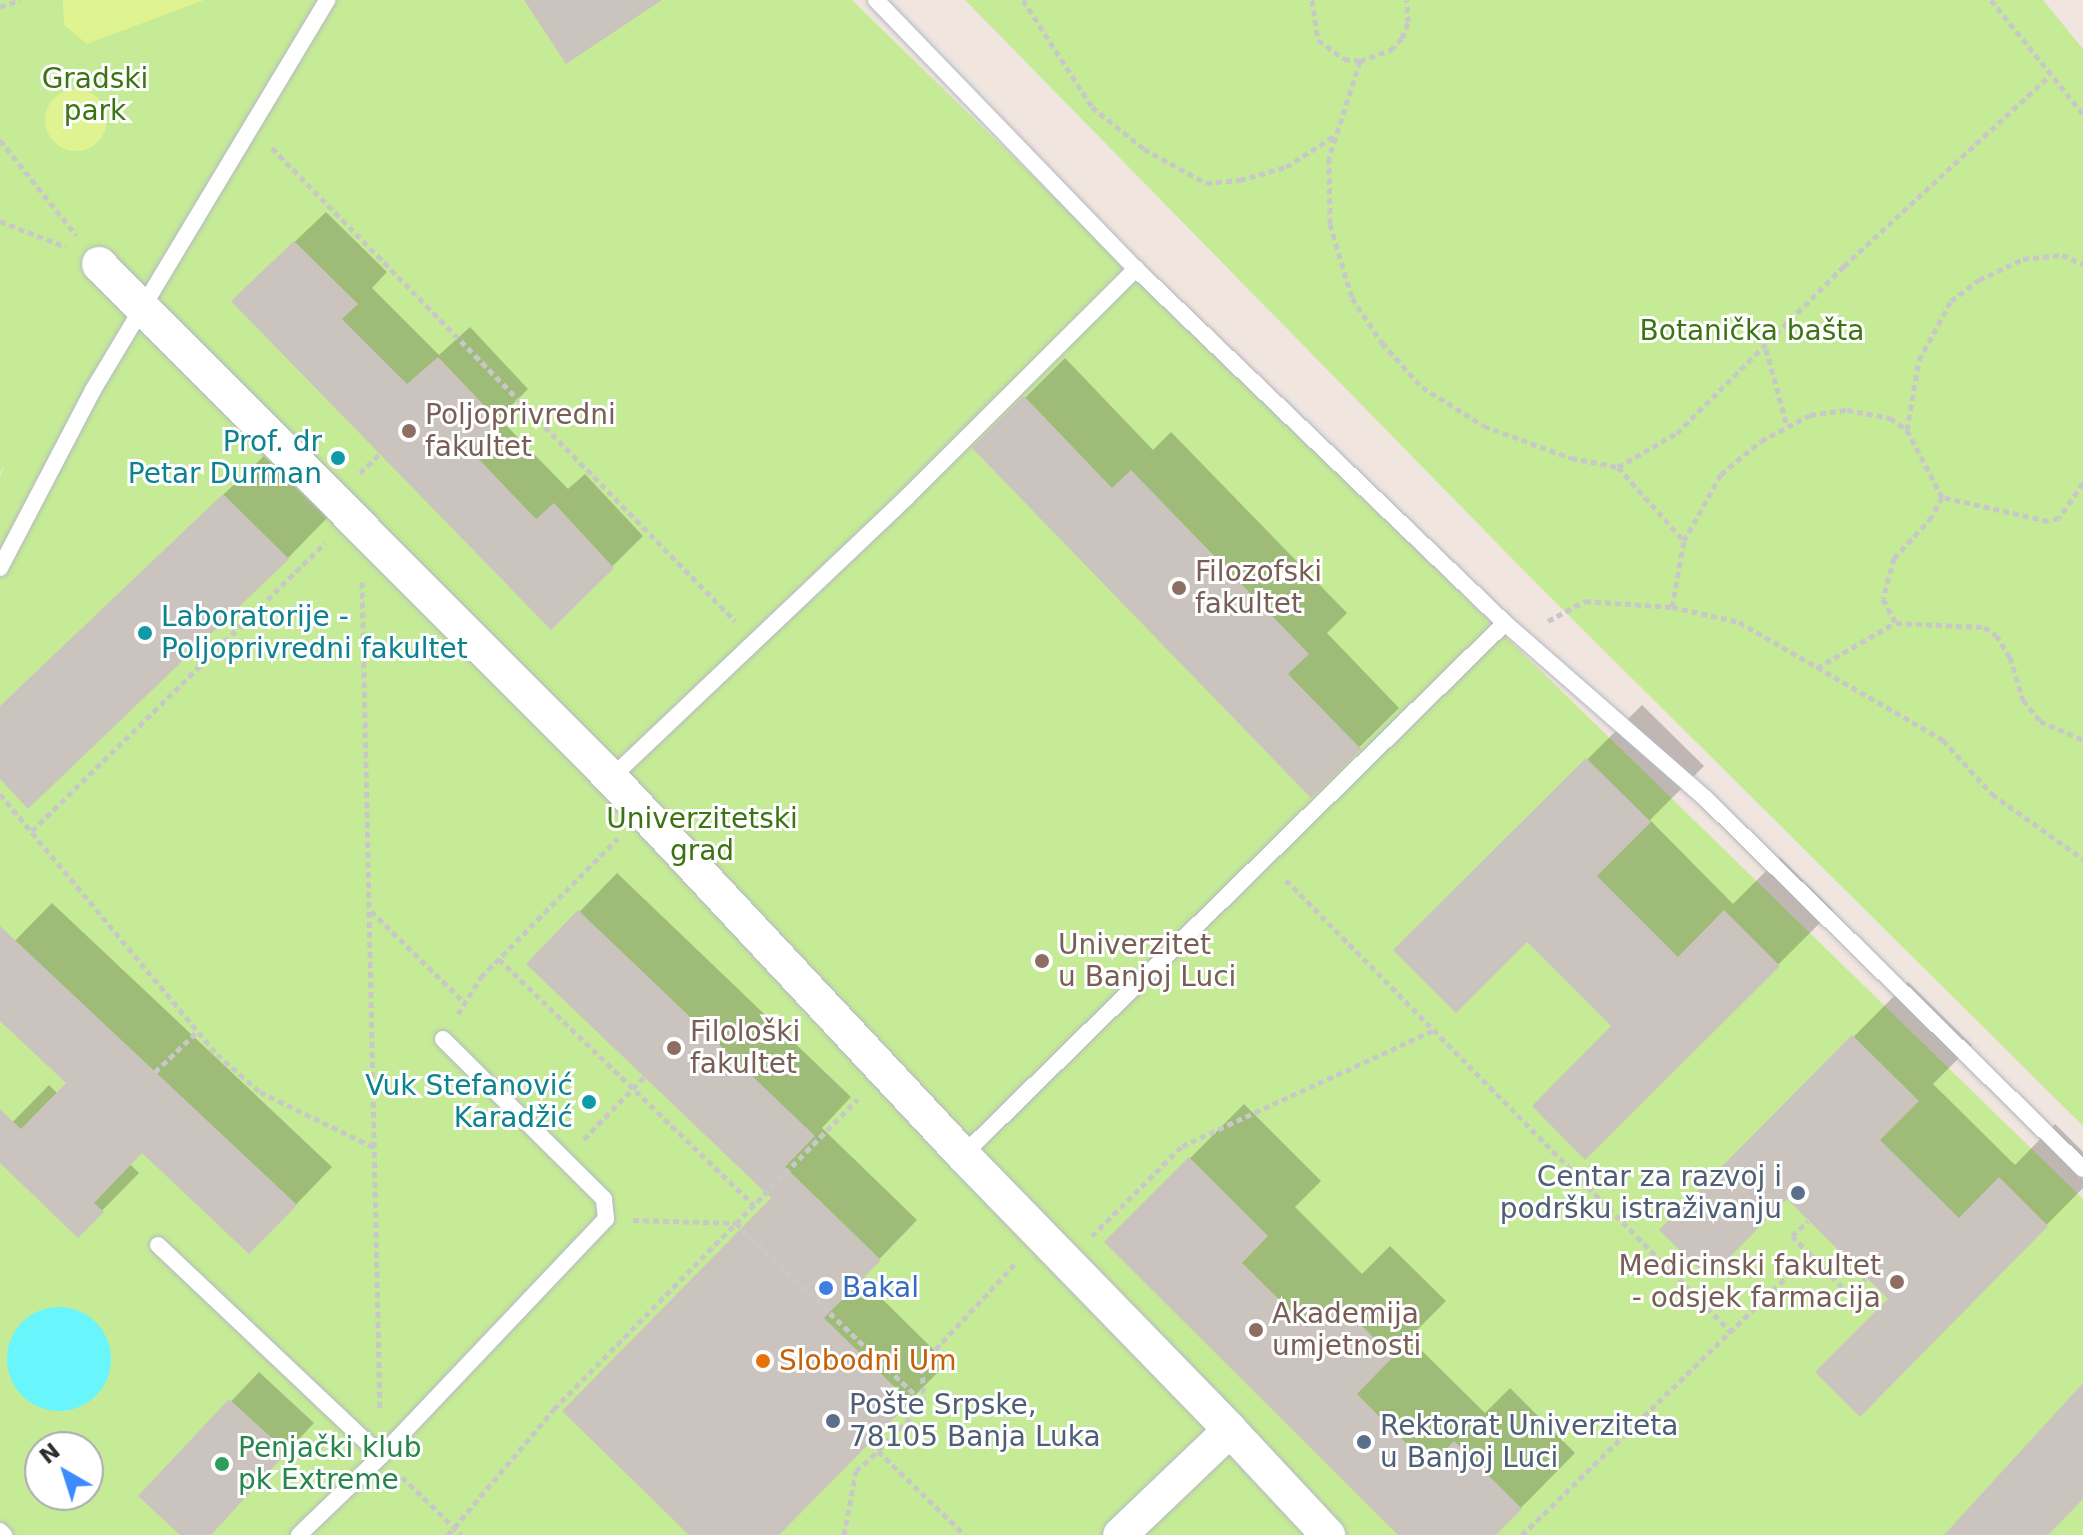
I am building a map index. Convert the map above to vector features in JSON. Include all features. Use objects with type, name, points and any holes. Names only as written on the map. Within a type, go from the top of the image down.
[{"type":"street","points":[[99,264],[355,526],[611,778],[963,1155],[1328,1535]]},
{"type":"street","points":[[1120,1535],[1230,1430]]},
{"type":"lane","points":[[0,568],[93,390],[327,0]]},
{"type":"lane","points":[[876,0],[1136,269],[1505,623],[1706,799],[2083,1169]]},
{"type":"lane","points":[[611,778],[906,498],[1136,269]]},
{"type":"lane","points":[[963,1155],[1505,623]]},
{"type":"lane","points":[[299,1535],[381,1456],[606,1219],[604,1199],[443,1039]]},
{"type":"lane","points":[[158,1245],[381,1456]]},
{"type":"path","points":[[0,7],[20,0]]},
{"type":"path","points":[[1023,0],[1092,107],[1144,149],[1206,183],[1240,180],[1286,167],[1336,134]]},
{"type":"path","points":[[1312,0],[1318,40],[1344,59],[1360,61],[1384,54],[1402,38],[1408,22],[1407,0]]},
{"type":"path","points":[[1991,0],[2049,76],[2083,114]]},
{"type":"path","points":[[1360,61],[1329,158],[1330,224],[1352,298],[1382,343],[1422,387],[1484,426],[1571,458],[1618,467],[1684,541]]},
{"type":"path","points":[[1618,467],[1677,433],[1766,348],[1844,266],[2049,76]]},
{"type":"path","points":[[250,125],[755,642]]},
{"type":"path","points":[[0,140],[99,264]]},
{"type":"path","points":[[0,221],[99,264]]},
{"type":"path","points":[[1907,430],[1919,360],[1951,301],[1979,280],[2023,259],[2062,255],[2083,264]]},
{"type":"path","points":[[1766,348],[1787,426]]},
{"type":"path","points":[[1672,607],[1684,541],[1721,474],[1787,426],[1810,415],[1847,410],[1890,418],[1907,430],[1942,497],[2048,521],[2059,518],[2083,483]]},
{"type":"path","points":[[1896,623],[1883,599],[1884,584],[1894,558],[1932,517],[1942,497]]},
{"type":"path","points":[[32,831],[355,526]]},
{"type":"path","points":[[355,526],[370,911],[381,1456],[462,1535]]},
{"type":"path","points":[[1522,635],[1585,601],[1672,607],[1739,622],[1943,740],[1992,794],[2083,859]]},
{"type":"path","points":[[1816,668],[1896,623],[1984,627],[2004,643],[2023,700],[2040,721],[2083,740]]},
{"type":"path","points":[[0,794],[198,1031],[260,1092],[376,1148]]},
{"type":"path","points":[[443,1039],[465,1003],[499,959],[643,813]]},
{"type":"path","points":[[1266,859],[1731,1332]]},
{"type":"path","points":[[370,911],[465,1003]]},
{"type":"path","points":[[499,959],[754,1205]]},
{"type":"path","points":[[1066,1262],[1182,1146],[1434,1030]]},
{"type":"path","points":[[155,1072],[198,1031]]},
{"type":"path","points":[[448,1535],[554,1409],[885,1072]]},
{"type":"path","points":[[564,1159],[644,1077]]},
{"type":"path","points":[[606,1219],[736,1223],[924,1403]]},
{"type":"path","points":[[1808,1221],[1792,1236],[1850,1295],[1866,1278]]},
{"type":"path","points":[[844,1535],[856,1471],[924,1403],[922,1364],[1041,1236]]},
{"type":"path","points":[[1522,1535],[1810,1254]]},
{"type":"path","points":[[878,1451],[965,1535]]},
{"type":"green space","name":"Univerzitetski grad","points":[[0,0],[852,0],[2083,1199],[2083,1535],[0,1535],[0,476],[5,465],[0,473]]},
{"type":"green space","points":[[63,0],[204,0],[87,44],[64,25]]},
{"type":"green space","name":"Botanička bašta","points":[[965,0],[2043,0],[2083,49],[2083,1126],[1540,587]]},
{"type":"green space","points":[[76,89],[98,98],[107,120],[98,142],[76,151],[54,142],[45,120],[54,98]]},
{"type":"water","points":[[59,1307],[79,1311],[96,1322],[107,1339],[111,1359],[107,1379],[96,1396],[79,1407],[59,1411],[39,1407],[22,1396],[11,1379],[7,1359],[11,1339],[22,1322],[39,1311]]},
{"type":"building","points":[[524,0],[662,0],[566,64]]},
{"type":"building","points":[[294,241],[358,304],[342,319],[407,384],[438,357],[499,421],[470,450],[536,519],[554,503],[614,568],[551,630],[231,301]]},
{"type":"building","points":[[1024,396],[1112,488],[1131,470],[1309,654],[1288,674],[1361,749],[1311,798],[972,448]]},
{"type":"building","name":"Laboratorije - Poljoprivredni fakultet","points":[[223,494],[289,559],[28,809],[0,779],[0,706]]},
{"type":"building","points":[[1586,758],[1651,822],[1597,876],[1678,957],[1724,910],[1780,966],[1585,1160],[1532,1106],[1611,1026],[1527,942],[1456,1013],[1393,950]]},
{"type":"building","points":[[578,910],[815,1136],[785,1167],[881,1260],[824,1318],[910,1402],[779,1535],[689,1535],[562,1411],[771,1198],[526,964]]},
{"type":"building","points":[[0,926],[297,1205],[249,1254],[142,1153],[94,1203],[104,1212],[78,1238],[0,1163],[0,1109],[21,1129],[66,1083],[0,1021]]},
{"type":"building","points":[[1852,1035],[1919,1101],[1880,1140],[1959,1218],[1999,1177],[2048,1226],[1860,1417],[1815,1372],[1888,1299],[1787,1199],[1709,1278],[1659,1230]]},
{"type":"building","points":[[1189,1157],[1268,1236],[1242,1263],[1307,1327],[1335,1299],[1393,1357],[1357,1394],[1429,1466],[1454,1441],[1522,1509],[1496,1535],[1398,1535],[1104,1242]]},
{"type":"building","points":[[2083,1383],[2083,1499],[2048,1535],[1944,1535]]},
{"type":"building","name":"Penjački klub pk Extreme","points":[[229,1399],[287,1452],[211,1535],[180,1535],[138,1496]]},
{"type":"place","name":"Poljoprivredni fakultet","points":[[409,431]]},
{"type":"place","name":"Prof. dr Petar Durman","points":[[338,458]]},
{"type":"place","name":"Filozofski fakultet","points":[[1179,588]]},
{"type":"place","name":"Laboratorije - Poljoprivredni fakultet","points":[[145,633]]},
{"type":"place","name":"Univerzitet u Banjoj Luci","points":[[1042,961]]},
{"type":"place","name":"Filološki fakultet","points":[[674,1048]]},
{"type":"place","name":"Vuk Stefanović Karadžić","points":[[589,1102]]},
{"type":"place","name":"Centar za razvoj i podršku istraživanju","points":[[1798,1193]]},
{"type":"place","name":"Medicinski fakultet - odsjek farmacija","points":[[1897,1282]]},
{"type":"place","name":"Bakal","points":[[826,1288]]},
{"type":"place","name":"Akademija umjetnosti","points":[[1256,1330]]},
{"type":"place","name":"Slobodni Um","points":[[763,1361]]},
{"type":"place","name":"Pošte Srpske, 78105 Banja Luka","points":[[833,1421]]},
{"type":"place","name":"Rektorat Univerziteta u Banjoj Luci","points":[[1364,1442]]},
{"type":"place","name":"Penjački klub pk Extreme","points":[[222,1464]]},
{"type":"park label","name":"Gradski park","points":[[95,95]]}]
